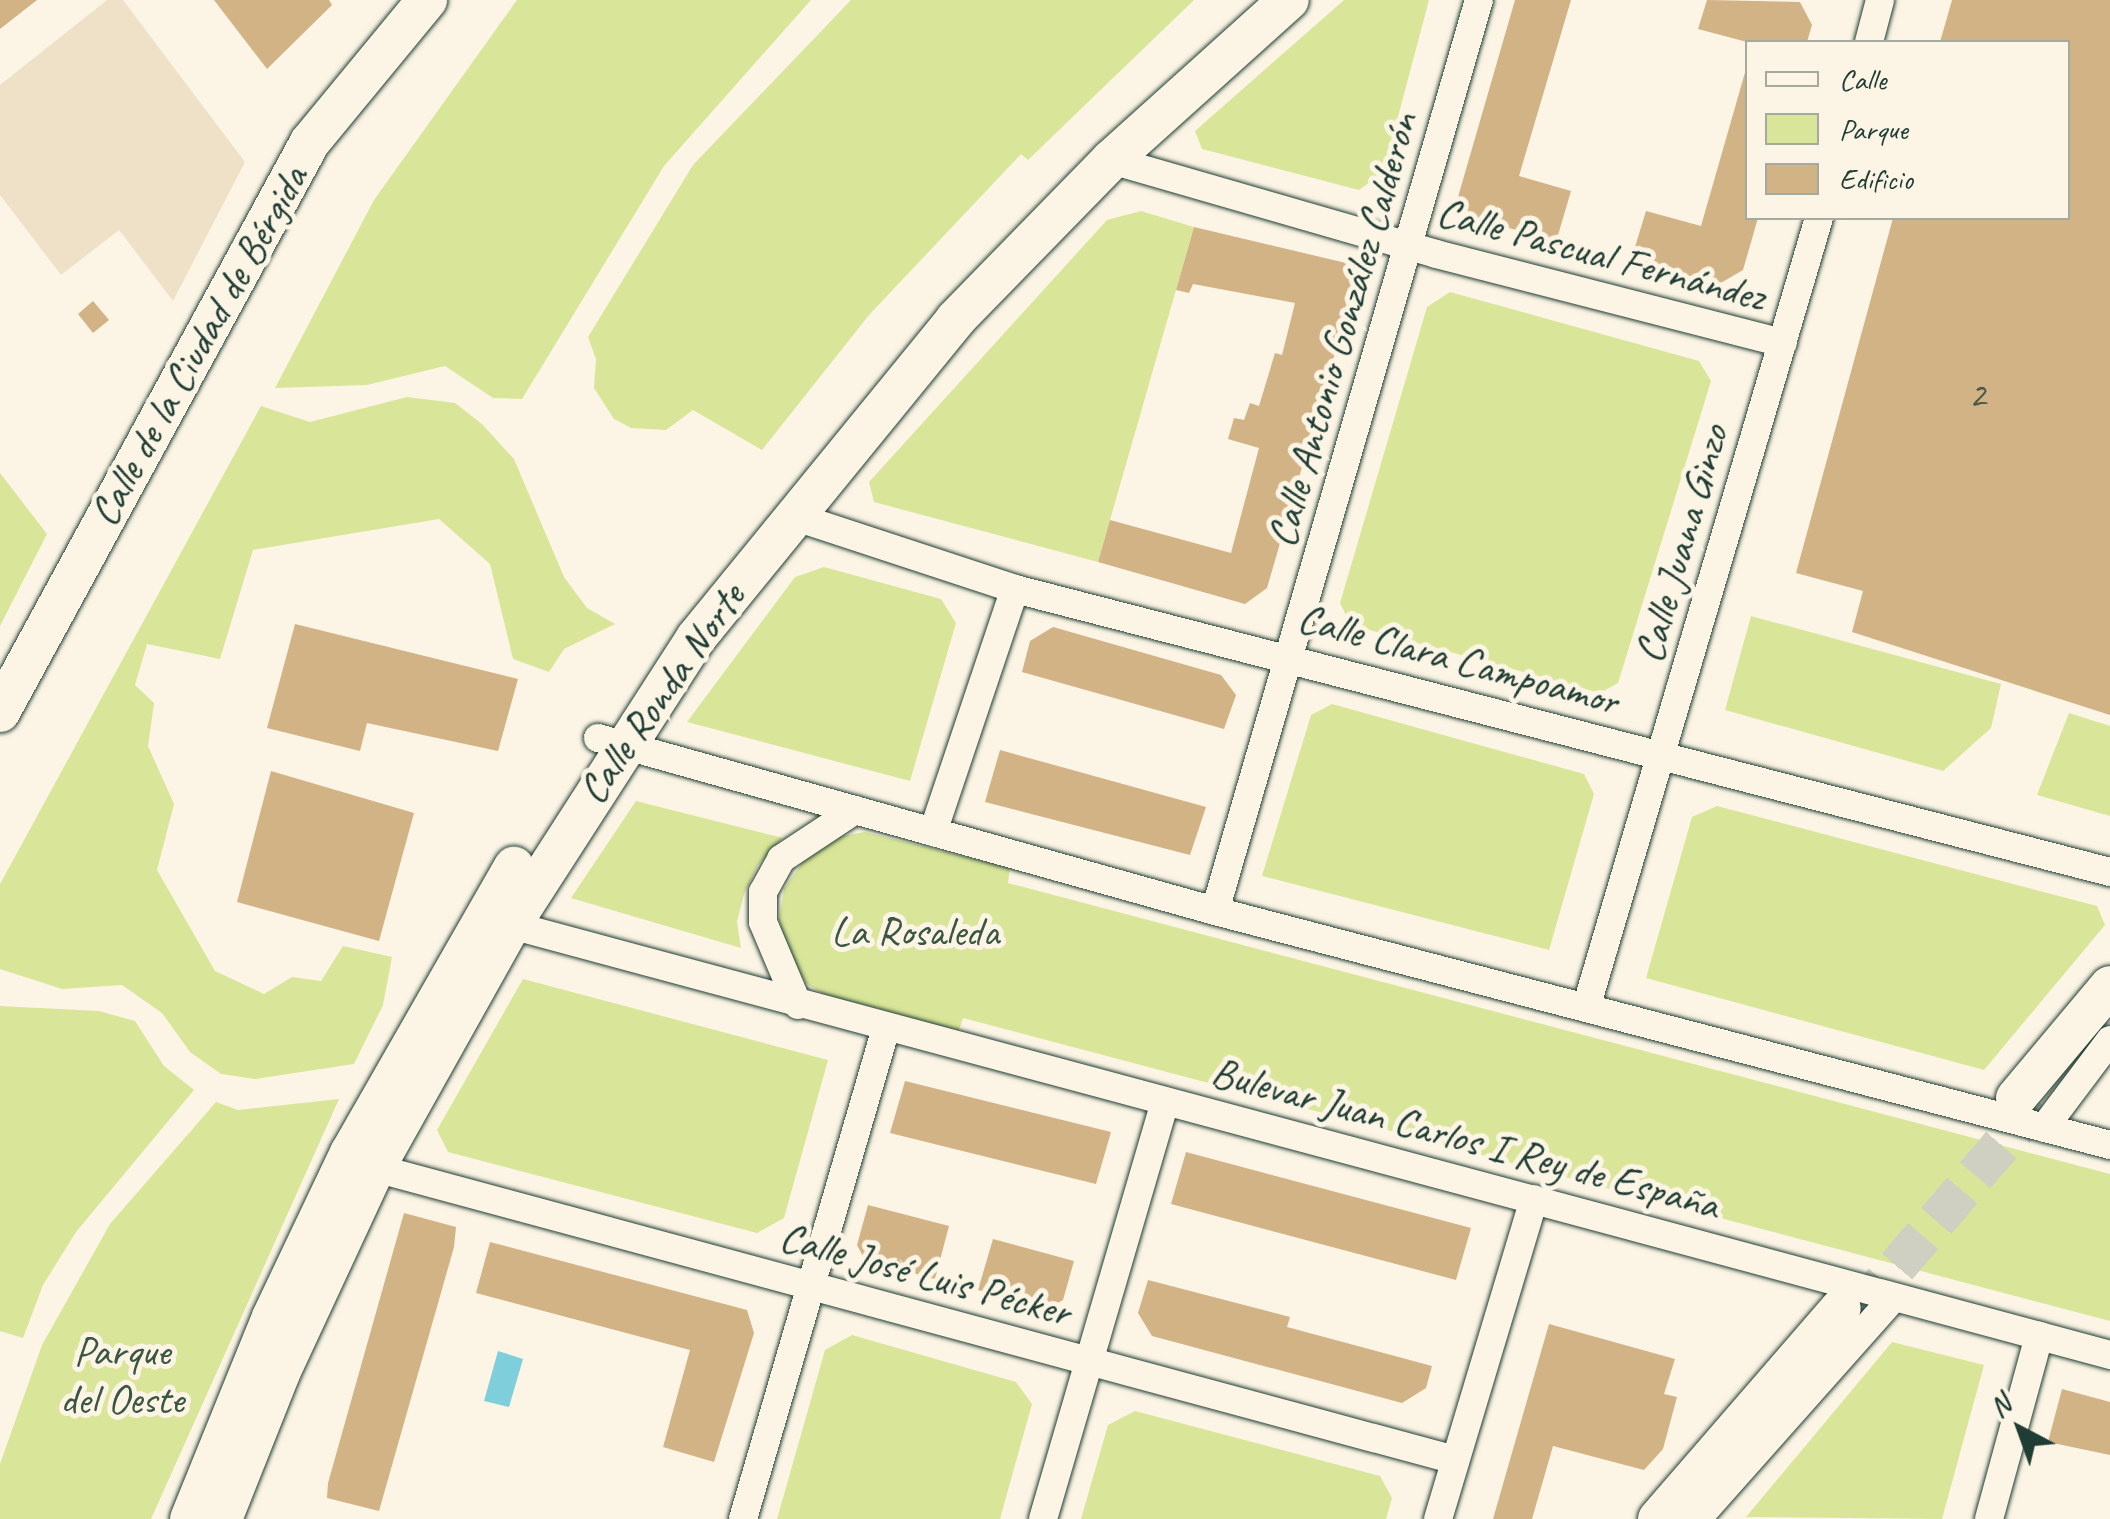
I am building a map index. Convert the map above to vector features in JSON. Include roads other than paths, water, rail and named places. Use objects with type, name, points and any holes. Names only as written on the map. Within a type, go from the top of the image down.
[{"type":"street","name":"Calle de la Ciudad de Bérgida","points":[[0,712],[310,142],[427,0]]},
{"type":"street","name":"Calle Ronda Norte","points":[[190,1519],[272,1317],[350,1153],[463,950],[816,444],[1022,212],[1247,0]]},
{"type":"street","name":"Calle Ronda Norte","points":[[222,1519],[280,1373],[375,1168],[610,742],[790,515],[955,320],[1110,160],[1289,0]]},
{"type":"street","name":"Calle Antonio González Calderón","points":[[1215,912],[1478,0]]},
{"type":"street","points":[[1869,40],[1880,0]]},
{"type":"street","name":"Calle Pascual Fernández","points":[[1110,160],[1410,246],[1782,343]]},
{"type":"street","name":"Calle Juana Ginzo","points":[[1586,1008],[1819,220]]},
{"type":"street","name":"Calle Clara Campoamor","points":[[790,515],[1015,589],[2110,872]]},
{"type":"street","points":[[933,832],[1015,589]]},
{"type":"street","points":[[610,742],[1215,912],[1586,1008],[2021,1110],[2110,1146]]},
{"type":"street","points":[[798,1005],[762,922],[763,892],[781,859],[855,810]]},
{"type":"street","name":"Bulevar Juan Carlos I Rey de España","points":[[511,925],[798,1005],[1534,1199],[1858,1299],[2039,1336],[2110,1355]]},
{"type":"street","points":[[2021,1110],[2110,963]]},
{"type":"street","points":[[2021,1110],[2110,986]]},
{"type":"street","points":[[2021,1110],[2110,1014]]},
{"type":"street","points":[[743,1519],[886,1028]]},
{"type":"street","points":[[2021,1110],[2110,1040]]},
{"type":"street","points":[[1044,1519],[1165,1102]]},
{"type":"street","name":"Calle José Luis Pécker","points":[[375,1168],[1455,1460]]},
{"type":"street","points":[[1438,1519],[1534,1199]]},
{"type":"street","points":[[1699,1519],[1858,1299]]},
{"type":"street","points":[[1642,1519],[1858,1299]]},
{"type":"street","points":[[1658,1519],[1858,1299]]},
{"type":"street","points":[[1681,1519],[1858,1299]]},
{"type":"street","points":[[1989,1519],[2039,1336]]},
{"type":"water","points":[[498,1351],[523,1359],[509,1407],[484,1401]]},
{"type":"tunnel","points":[[1858,1312],[2038,1102]]},
{"type":"park label","name":"La Rosaleda","points":[[915,932]]},
{"type":"park label","name":"Parque del Oeste","points":[[122,1376]]}]
